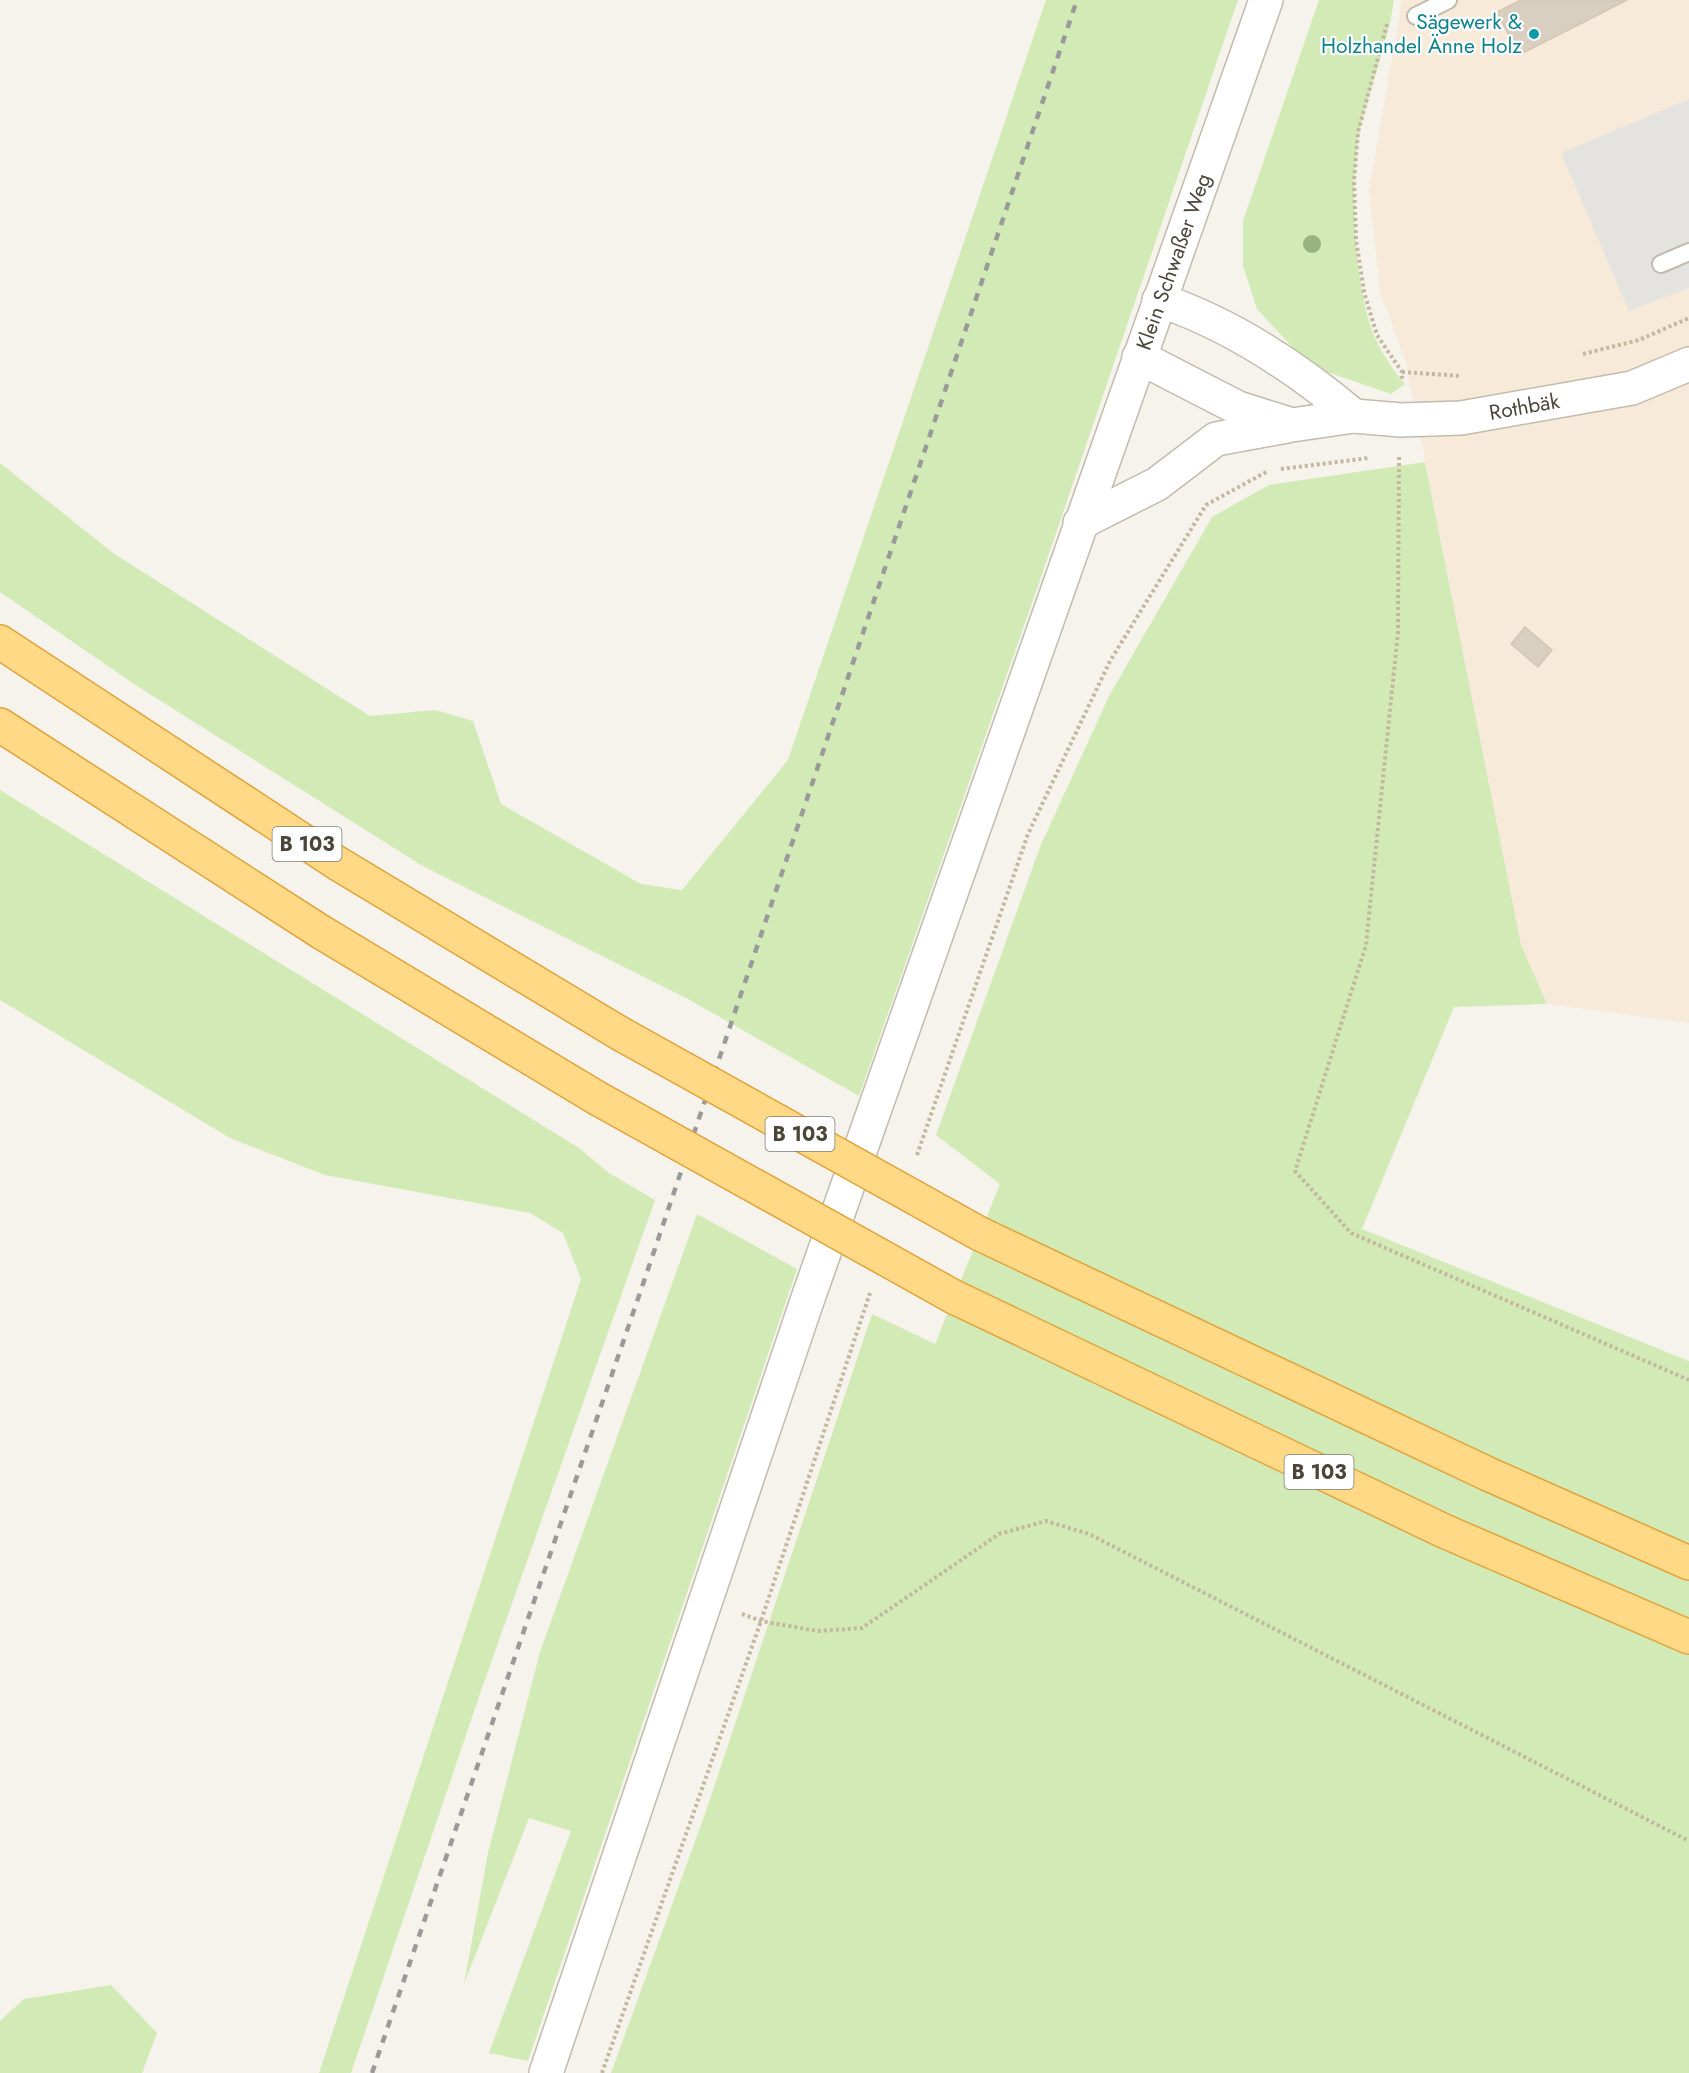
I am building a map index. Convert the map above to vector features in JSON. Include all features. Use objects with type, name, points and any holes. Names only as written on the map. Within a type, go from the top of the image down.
[{"type":"highway","name":"B 103","points":[[0,642],[337,863],[621,1034],[980,1234],[1488,1474],[1689,1563]]},
{"type":"highway","name":"B 103","points":[[0,725],[321,932],[597,1098],[954,1297],[1444,1531],[1689,1637]]},
{"type":"street","name":"Klein Schwaßer Weg","points":[[546,2073],[704,1601],[1080,523],[1266,0]]},
{"type":"street","points":[[1159,300],[1195,312],[1254,345],[1322,388],[1354,416]]},
{"type":"street","name":"Rothbäk","points":[[1139,357],[1238,408],[1292,424]]},
{"type":"street","name":"Rothbäk","points":[[1080,523],[1157,483],[1216,439],[1292,424],[1354,416],[1401,420],[1461,418],[1632,388],[1689,364]]},
{"type":"lane","points":[[1416,16],[1448,0]]},
{"type":"lane","points":[[1660,264],[1689,252]]},
{"type":"path","points":[[1389,13],[1358,132],[1354,194],[1356,239],[1364,292],[1377,335],[1402,372],[1470,377]]},
{"type":"path","points":[[1571,357],[1639,340],[1689,318]]},
{"type":"path","points":[[1399,455],[1398,632],[1366,945],[1295,1171],[1351,1233],[1689,1380]]},
{"type":"path","points":[[704,1601],[761,1621],[818,1631],[862,1628],[999,1534],[1046,1521],[1089,1534],[1689,1841]]},
{"type":"shaded area","points":[[1402,0],[1689,0],[1689,1023],[1547,1004],[1521,945],[1406,363],[1380,292],[1369,190]]},
{"type":"shaded area","points":[[1689,99],[1689,288],[1629,311],[1561,153]]},
{"type":"green space","points":[[1046,0],[1238,0],[1040,580],[859,1096],[686,998],[421,865],[137,686],[0,592],[0,463],[113,553],[370,716],[435,710],[473,721],[501,804],[641,884],[682,890],[788,760]]},
{"type":"green space","points":[[1319,0],[1394,0],[1388,33],[1360,129],[1354,205],[1358,264],[1368,317],[1381,350],[1405,384],[1391,394],[1310,366],[1257,309],[1243,266],[1243,221]]},
{"type":"green space","points":[[1425,462],[1521,945],[1547,1004],[1454,1007],[1362,1229],[1689,1361],[1689,2073],[611,2073],[706,1811],[872,1314],[935,1344],[1000,1184],[936,1135],[1040,847],[1109,696],[1212,517],[1269,485]]},
{"type":"green space","points":[[0,790],[579,1148],[609,1173],[655,1200],[482,1688],[351,2073],[319,2073],[581,1279],[563,1233],[530,1213],[325,1175],[230,1138],[0,1000]]},
{"type":"green space","points":[[697,1214],[797,1269],[528,2061],[489,2053],[571,1831],[529,1818],[464,1984],[488,1853],[540,1652]]},
{"type":"green space","points":[[111,1985],[157,2033],[142,2073],[0,2073],[0,2021],[24,1999]]},
{"type":"building","name":"Sägewerk & Holzhandel Änne Holz","points":[[1521,0],[1627,0],[1519,55],[1497,12]]},
{"type":"building","points":[[1525,627],[1552,650],[1538,667],[1511,644]]},
{"type":"railway","points":[[372,2073],[643,1284],[1077,0]]},
{"type":"place","name":"Sägewerk & Holzhandel Änne Holz","points":[[1534,34]]}]
